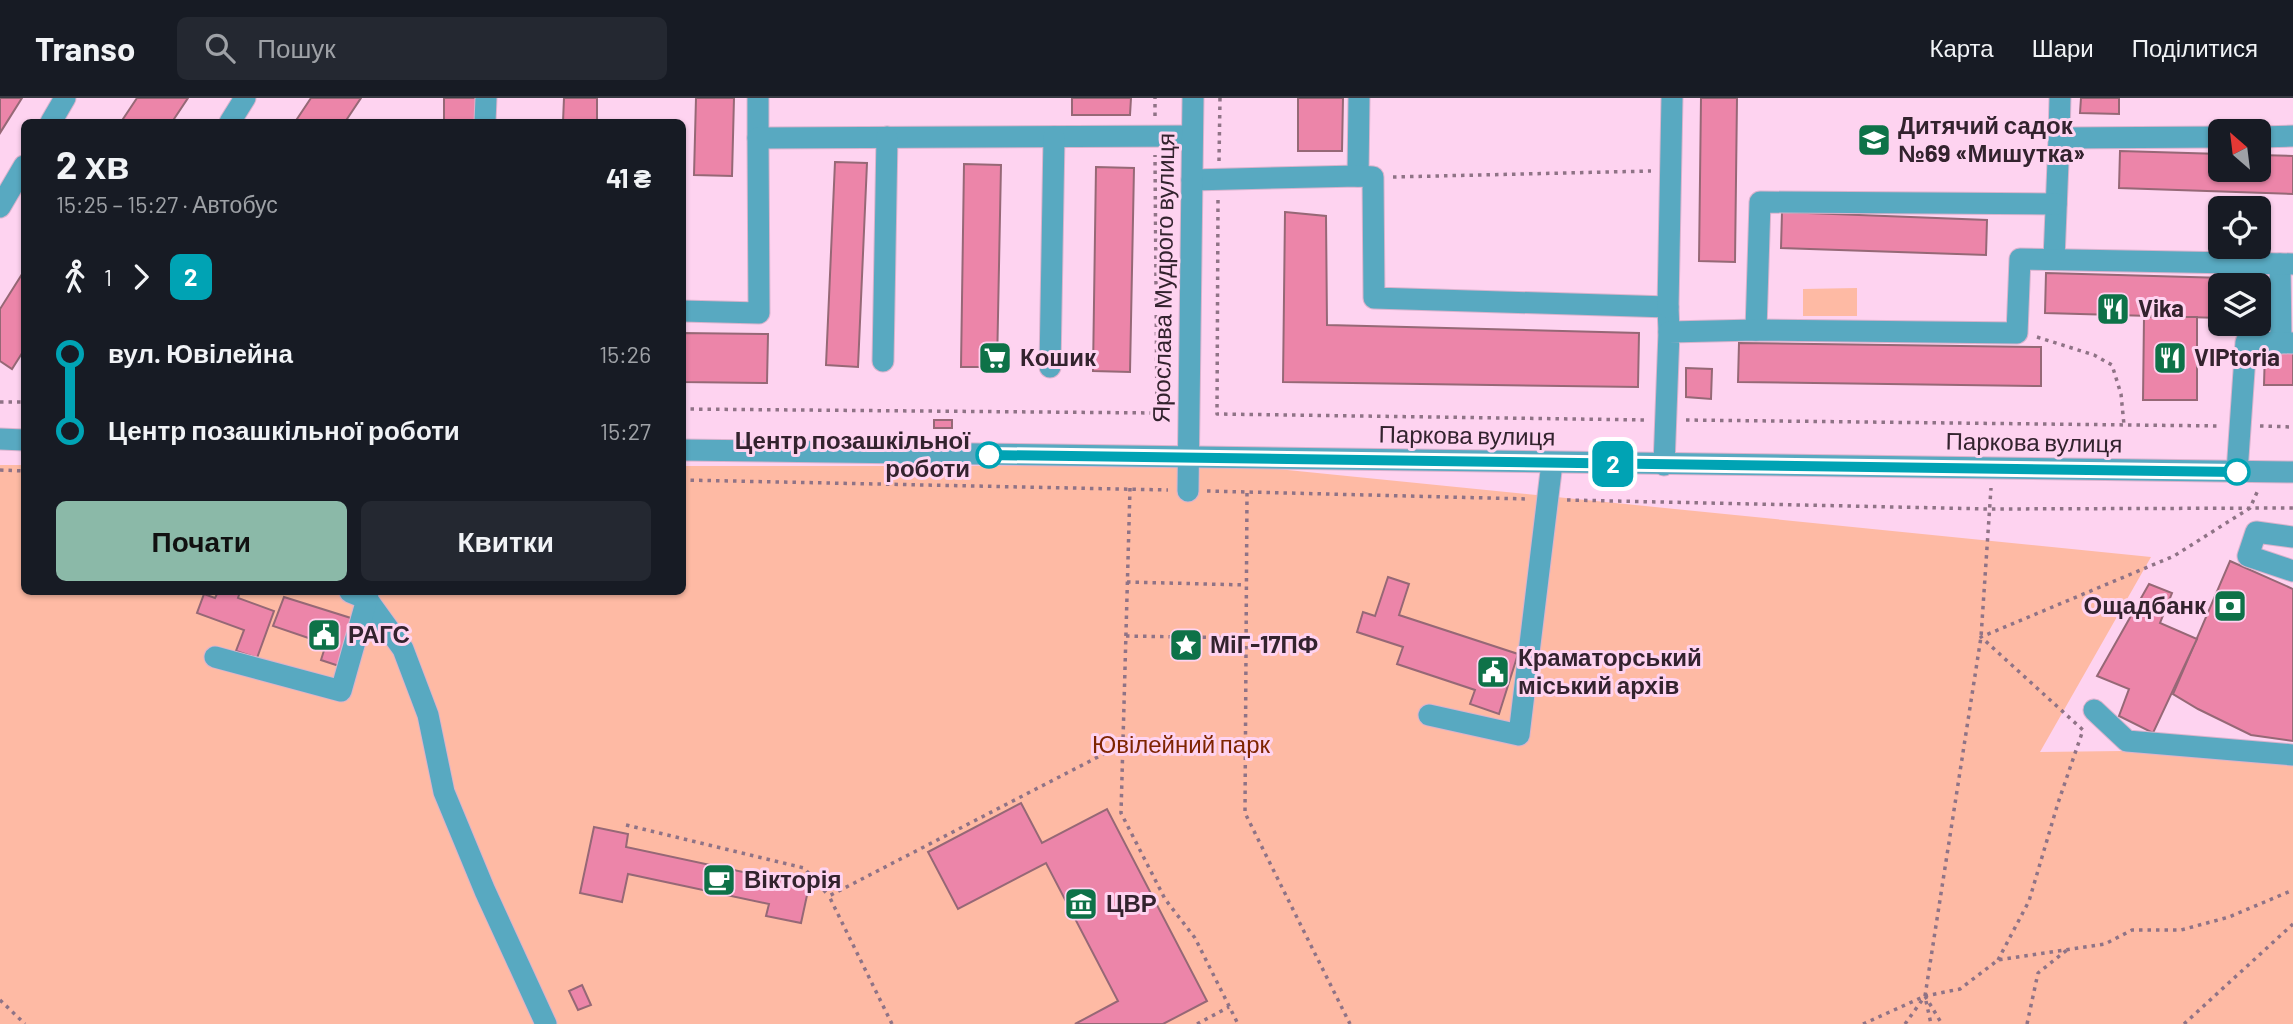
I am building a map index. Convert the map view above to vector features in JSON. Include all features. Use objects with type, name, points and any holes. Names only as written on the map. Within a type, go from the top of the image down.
[{"type":"street","points":[[53,119],[65,98]]},
{"type":"street","points":[[232,119],[245,98]]},
{"type":"street","points":[[485,119],[486,98]]},
{"type":"street","points":[[686,311],[759,313],[758,98]]},
{"type":"street","name":"Ярослава Мудрого вулиця","points":[[1188,491],[1193,98]]},
{"type":"street","points":[[1359,98],[1374,298],[1668,307]]},
{"type":"street","points":[[1664,464],[1669,332],[1672,98]]},
{"type":"street","points":[[2054,259],[2060,98]]},
{"type":"street","points":[[758,138],[1192,136]]},
{"type":"street","points":[[2272,137],[2293,136]]},
{"type":"street","points":[[883,360],[887,137]]},
{"type":"street","points":[[1050,367],[1054,137]]},
{"type":"street","points":[[2059,138],[2208,137]]},
{"type":"street","points":[[0,207],[21,171]]},
{"type":"street","points":[[1192,180],[1366,176]]},
{"type":"street","points":[[1756,330],[1759,202],[2056,204]]},
{"type":"street","points":[[1669,332],[1756,330],[2017,333],[2020,259],[2286,264],[2287,343],[2246,342],[2237,472]]},
{"type":"street","points":[[0,439],[21,440]]},
{"type":"street","name":"Паркова вулиця","points":[[686,450],[2293,472]]},
{"type":"street","points":[[1429,715],[1519,735],[1552,463]]},
{"type":"street","points":[[2293,537],[2256,533],[2248,556],[2293,571]]},
{"type":"street","points":[[215,657],[341,691],[361,595]]},
{"type":"street","points":[[362,595],[403,649],[428,715],[444,792],[545,1024]]},
{"type":"street","points":[[2094,710],[2127,741],[2293,755]]},
{"type":"path","points":[[1220,98],[1217,414],[2293,427]]},
{"type":"path","points":[[686,408],[1157,413],[1155,135]]},
{"type":"path","points":[[1366,176],[1671,171]]},
{"type":"path","points":[[2017,333],[2081,351],[2112,365],[2121,394],[2124,425]]},
{"type":"path","points":[[0,402],[21,402]]},
{"type":"path","points":[[1931,1024],[1925,996],[1981,638],[1992,469]]},
{"type":"path","points":[[0,470],[21,471]]},
{"type":"path","points":[[1981,638],[2174,556],[2250,508],[2266,472]]},
{"type":"path","points":[[686,480],[1130,488],[1121,813],[1165,899],[1195,938],[1238,1024]]},
{"type":"path","points":[[1350,1024],[1245,813],[1247,493],[1989,509],[2293,508]]},
{"type":"path","points":[[1127,582],[1246,585]]},
{"type":"path","points":[[1126,636],[1246,638]]},
{"type":"path","points":[[1863,1024],[1925,996],[1959,989],[1998,960],[2029,901],[2083,730],[1981,638]]},
{"type":"path","points":[[829,896],[1123,744]]},
{"type":"path","points":[[626,825],[804,868],[829,896],[892,1024]]},
{"type":"path","points":[[1998,960],[2105,944],[2132,930],[2181,930],[2229,917],[2293,890]]},
{"type":"path","points":[[2184,1024],[2293,924]]},
{"type":"path","points":[[2026,1024],[2038,973],[2068,950]]},
{"type":"path","points":[[1905,1024],[1925,996]]},
{"type":"path","points":[[1925,996],[1942,1024]]},
{"type":"path","points":[[0,1000],[24,1024]]},
{"type":"path","points":[[1197,1024],[1229,1006]]},
{"type":"green space","points":[[1857,288],[1857,316],[1803,316],[1803,289]]},
{"type":"green space","name":"Ювілейний парк","points":[[0,465],[21,465],[21,595],[686,595],[686,466],[1248,466],[2151,557],[2040,752],[2293,749],[2293,1024],[0,1024]]},
{"type":"building","points":[[0,98],[22,98],[0,133]]},
{"type":"building","points":[[137,98],[188,98],[174,119],[123,119]]},
{"type":"building","points":[[311,98],[361,98],[347,119],[297,119]]},
{"type":"building","points":[[444,98],[481,98],[480,119],[444,119]]},
{"type":"building","points":[[564,98],[597,98],[597,119],[563,119]]},
{"type":"building","points":[[696,98],[734,98],[732,176],[694,175]]},
{"type":"building","points":[[1072,98],[1131,98],[1130,115],[1072,115]]},
{"type":"building","points":[[1298,98],[1343,98],[1342,151],[1298,151]]},
{"type":"building","points":[[1701,98],[1737,98],[1735,262],[1699,261]]},
{"type":"building","points":[[2081,98],[2119,98],[2119,114],[2080,113]]},
{"type":"building","points":[[2120,151],[2208,154],[2208,182],[2272,182],[2272,155],[2293,156],[2293,194],[2119,188]]},
{"type":"building","points":[[835,162],[867,163],[858,367],[826,365]]},
{"type":"building","points":[[964,164],[1001,165],[997,367],[961,367]]},
{"type":"building","points":[[1096,167],[1134,168],[1130,372],[1093,371]]},
{"type":"building","points":[[1285,212],[1326,216],[1327,325],[1639,333],[1638,387],[1283,382]]},
{"type":"building","points":[[1782,212],[1987,220],[1986,255],[1781,248]]},
{"type":"building","points":[[2046,273],[2208,278],[2208,318],[2045,313]]},
{"type":"building","points":[[21,276],[21,355],[12,369],[0,361],[0,309]]},
{"type":"building","name":"VIPtoria","points":[[2144,317],[2197,317],[2197,400],[2143,400]]},
{"type":"building","points":[[686,333],[768,334],[767,383],[686,382]]},
{"type":"building","points":[[1739,343],[2041,347],[2041,386],[1738,382]]},
{"type":"building","points":[[2265,350],[2293,350],[2293,385],[2264,385]]},
{"type":"building","points":[[1686,368],[1712,369],[1711,399],[1686,397]]},
{"type":"building","name":"Центр позашкільної роботи","points":[[934,420],[952,420],[952,428],[934,428]]},
{"type":"building","points":[[2230,561],[2293,589],[2293,741],[2251,735],[2173,694]]},
{"type":"building","points":[[1388,577],[1409,584],[1399,615],[1518,654],[1499,714],[1470,704],[1475,690],[1397,664],[1403,647],[1357,632],[1363,612],[1375,616]]},
{"type":"building","points":[[2149,584],[2172,593],[2160,623],[2197,639],[2153,733],[2119,716],[2129,689],[2097,676]]},
{"type":"building","points":[[204,595],[215,598],[216,595],[239,595],[238,598],[274,611],[257,658],[236,651],[244,630],[197,613]]},
{"type":"building","name":"РАГС","points":[[284,597],[354,619],[339,666],[321,660],[326,644],[273,626]]},
{"type":"building","points":[[1021,803],[1042,843],[1107,809],[1207,1001],[1163,1024],[1075,1024],[1118,1001],[1046,863],[958,909],[928,852]]},
{"type":"building","name":"Вікторія","points":[[594,827],[628,834],[626,847],[809,886],[801,923],[766,916],[769,904],[628,874],[622,902],[580,893]]},
{"type":"building","points":[[582,985],[591,1005],[578,1010],[569,991]]},
{"type":"bus line","name":"2","points":[[989,455],[2237,472]]},
{"type":"place","name":"Дитячий садок №69 «Мишутка»","points":[[1874,140]]},
{"type":"place","name":"Vika","points":[[2113,309]]},
{"type":"place","name":"Кошик","points":[[995,358]]},
{"type":"place","name":"VIPtoria","points":[[2170,358]]},
{"type":"place","name":"Центр позашкільної роботи","points":[[989,455]]},
{"type":"place","name":"Ощадбанк","points":[[2230,606]]},
{"type":"place","name":"РАГС","points":[[324,635]]},
{"type":"place","name":"МіГ-17ПФ","points":[[1186,645]]},
{"type":"place","name":"Краматорський міський архів","points":[[1493,672]]},
{"type":"place","name":"Вікторія","points":[[719,880]]},
{"type":"place","name":"ЦВР","points":[[1081,904]]}]
